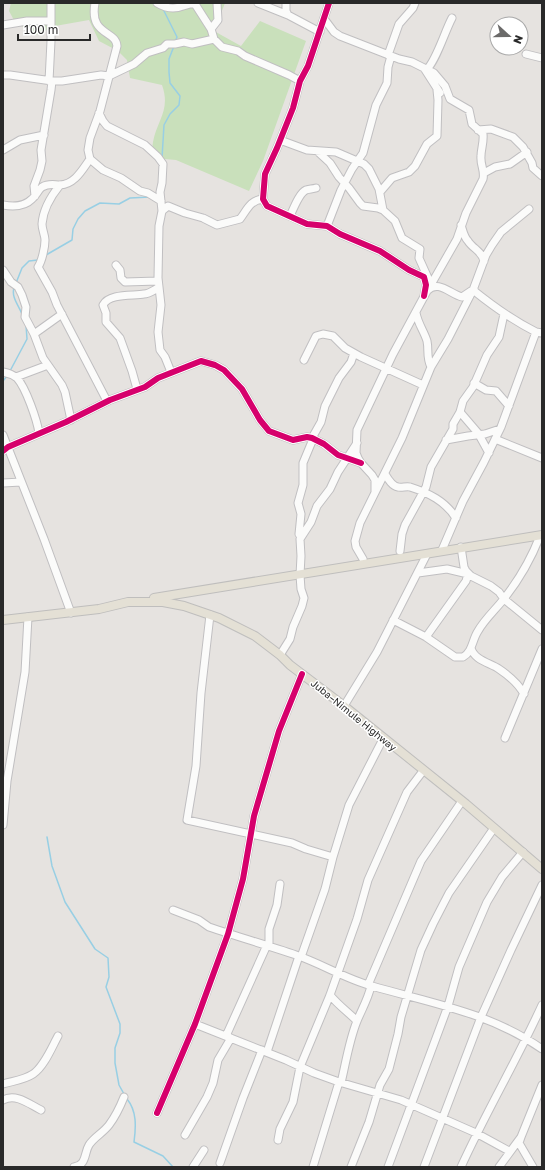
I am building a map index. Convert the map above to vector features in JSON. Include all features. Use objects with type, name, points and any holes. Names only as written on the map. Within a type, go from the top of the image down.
[{"type":"main road","points":[[128,602],[541,535]]},
{"type":"main road","name":"Juba–Nimule Highway","points":[[3,620],[99,609],[128,602],[162,602],[184,606],[219,618],[255,636],[280,655],[290,665],[344,706],[462,801],[542,869]]},
{"type":"street","points":[[35,196],[34,186],[42,161],[41,150],[52,90],[50,81],[51,3]]},
{"type":"street","points":[[94,3],[93,11],[96,24],[101,30],[117,42],[117,46],[99,113],[90,138],[88,150],[90,159],[103,170],[121,178],[140,191],[148,193],[161,201]]},
{"type":"street","points":[[157,3],[167,8],[176,8],[192,3],[195,4],[211,29],[214,39],[222,47],[238,52],[300,81]]},
{"type":"street","points":[[211,29],[218,20],[217,3]]},
{"type":"street","points":[[258,3],[288,15],[320,32]]},
{"type":"street","points":[[286,3],[286,11],[288,15]]},
{"type":"street","points":[[329,3],[325,20],[308,66],[300,81],[293,108],[264,177],[263,199],[267,206],[307,224],[327,226],[340,234],[380,251],[409,270],[429,278],[441,287],[459,296],[462,297],[474,290]]},
{"type":"street","points":[[327,226],[344,184],[366,144],[376,105],[387,83],[389,56],[400,24],[413,8],[415,3]]},
{"type":"street","points":[[425,68],[432,63],[452,18]]},
{"type":"street","points":[[3,25],[27,21],[51,20]]},
{"type":"street","points":[[325,20],[334,32],[340,36],[389,56],[412,62],[434,73],[442,82],[450,99]]},
{"type":"street","points":[[3,75],[50,81],[62,81],[101,75],[109,76],[134,64],[147,53],[163,48],[167,44],[184,42],[192,44],[214,39]]},
{"type":"street","points":[[529,55],[542,58]]},
{"type":"street","points":[[424,296],[429,278],[457,239],[466,213],[484,179],[480,155],[483,146],[483,137],[472,124],[469,110],[466,107],[442,96],[425,68]]},
{"type":"street","points":[[380,192],[392,178],[409,172],[415,166],[427,144],[437,136],[437,90]]},
{"type":"street","points":[[99,113],[102,121],[107,126],[146,146],[158,156],[164,167],[160,192],[162,211],[159,226],[158,284],[161,305],[158,332],[160,350],[165,357],[171,372]]},
{"type":"street","points":[[478,130],[491,129],[513,137],[526,152],[533,168],[542,176]]},
{"type":"street","points":[[3,150],[20,140],[44,135]]},
{"type":"street","points":[[280,140],[302,148],[336,152],[358,160],[369,169],[380,192],[383,210]]},
{"type":"street","points":[[317,150],[330,163],[355,199],[363,206],[383,210],[394,221],[402,238],[420,249],[419,258],[429,278],[429,288],[386,369],[357,430],[356,453],[361,463],[372,475],[375,492]]},
{"type":"street","points":[[484,173],[495,167],[510,164],[526,152]]},
{"type":"street","points":[[3,204],[19,206],[25,204],[43,187],[51,184],[60,185],[70,182],[77,176],[90,159]]},
{"type":"street","points":[[60,185],[54,192],[45,209],[42,226],[45,243],[42,260],[38,267],[107,401]]},
{"type":"street","points":[[290,216],[303,191],[316,188]]},
{"type":"street","points":[[162,211],[168,206],[203,218],[217,225],[240,219],[254,201],[263,199]]},
{"type":"street","points":[[363,559],[356,547],[355,541],[360,523],[402,438],[431,367],[448,339],[463,307],[474,290],[484,261],[501,232],[529,209]]},
{"type":"street","points":[[461,225],[466,239],[474,248],[481,252],[484,261]]},
{"type":"street","points":[[116,265],[120,270],[121,278],[125,282],[158,284]]},
{"type":"street","points":[[3,270],[18,287],[22,295],[26,307],[25,316],[41,353],[62,385],[71,420]]},
{"type":"street","points":[[137,389],[120,338],[106,322],[106,313],[103,306],[106,301],[120,296],[145,294],[158,284]]},
{"type":"street","points":[[429,288],[432,286],[441,287]]},
{"type":"street","points":[[442,550],[463,501],[500,429],[539,333],[516,322],[474,290]]},
{"type":"street","points":[[459,296],[463,307]]},
{"type":"street","points":[[416,313],[418,324],[427,340],[427,358],[431,367]]},
{"type":"street","points":[[34,334],[62,314]]},
{"type":"street","points":[[400,551],[402,534],[405,525],[426,487],[431,467],[460,412],[462,401],[474,383],[498,336],[504,314]]},
{"type":"street","points":[[304,360],[314,338],[318,334],[333,336],[345,348],[354,353],[423,385]]},
{"type":"street","points":[[299,534],[302,514],[298,502],[304,484],[303,463],[312,439],[321,422],[325,406],[339,378],[351,362],[354,353]]},
{"type":"street","points":[[5,449],[71,420],[107,401],[137,389],[171,372],[201,361],[215,365],[224,370],[242,390],[260,420],[269,431],[293,440],[307,437],[324,444],[338,455],[361,463]]},
{"type":"street","points":[[16,377],[48,365]]},
{"type":"street","points":[[3,372],[16,377],[34,412],[39,433]]},
{"type":"street","points":[[474,383],[486,390],[496,391],[509,406]]},
{"type":"street","points":[[460,412],[480,435],[488,453]]},
{"type":"street","points":[[446,440],[493,433],[500,429]]},
{"type":"street","points":[[3,435],[5,449],[21,482],[44,539],[71,613]]},
{"type":"street","points":[[495,440],[542,458]]},
{"type":"street","points":[[280,655],[290,638],[304,598],[301,589],[300,575],[300,538],[311,522],[317,506],[330,489],[357,443]]},
{"type":"street","points":[[385,474],[398,488],[409,487],[440,500],[447,506],[456,518]]},
{"type":"street","points":[[3,483],[21,482]]},
{"type":"street","points":[[463,657],[467,655],[471,648],[478,630],[514,586],[529,562],[541,535]]},
{"type":"street","points":[[426,637],[466,581],[468,574],[464,567],[462,548]]},
{"type":"street","points":[[344,706],[377,652],[428,554]]},
{"type":"street","points":[[418,573],[447,569],[468,574],[491,586],[504,599],[542,630]]},
{"type":"street","points":[[210,615],[201,693],[196,766],[187,820],[292,843],[333,857]]},
{"type":"street","points":[[3,825],[7,781],[25,672],[28,617]]},
{"type":"street","points":[[393,620],[426,637],[455,657],[480,659]]},
{"type":"street","points":[[471,648],[474,655],[497,668],[513,681],[524,694]]},
{"type":"street","points":[[505,738],[542,649]]},
{"type":"street","points":[[157,1113],[195,1024],[234,916],[243,879],[254,816],[279,731],[302,674]]},
{"type":"street","points":[[513,681],[529,681]]},
{"type":"street","points":[[220,1163],[243,1098],[265,1051],[325,889],[349,805],[356,789],[384,739]]},
{"type":"street","points":[[278,1140],[280,1129],[293,1102],[300,1067],[338,973],[357,919],[368,880],[407,792],[423,771]]},
{"type":"street","points":[[312,1167],[340,1083],[357,1021],[368,999],[370,986],[422,861],[462,801]]},
{"type":"street","points":[[351,1167],[369,1122],[378,1093],[389,1070],[401,1017],[421,950],[449,893],[494,828]]},
{"type":"street","points":[[388,1167],[448,1006],[459,967],[487,902],[502,877],[523,852]]},
{"type":"street","points":[[185,1135],[207,1098],[213,1082],[214,1070],[268,945],[269,929],[277,905],[280,884]]},
{"type":"street","points":[[424,1167],[481,1017],[542,885]]},
{"type":"street","points":[[173,910],[199,920],[209,928],[300,956],[370,986],[448,1006],[481,1017],[526,1038],[542,1049]]},
{"type":"street","points":[[330,995],[357,1021]]},
{"type":"street","points":[[461,1167],[476,1133],[542,1005]]},
{"type":"street","points":[[195,1024],[265,1051],[340,1083],[378,1093],[411,1105],[476,1133],[509,1152]]},
{"type":"street","points":[[3,1084],[20,1080],[34,1074],[40,1067],[58,1036]]},
{"type":"street","points":[[533,1167],[519,1142],[542,1085]]},
{"type":"street","points":[[74,1167],[83,1162],[88,1146],[109,1126],[124,1097]]},
{"type":"street","points":[[3,1100],[15,1098],[41,1110]]},
{"type":"street","points":[[498,1167],[521,1137]]},
{"type":"street","points":[[193,1167],[204,1150]]},
{"type":"green space","points":[[11,3],[225,3],[214,31],[241,46],[260,21],[306,41],[263,161],[249,191],[176,160],[153,158],[153,142],[165,101],[162,85],[130,78],[127,60],[118,51],[99,41],[89,20],[55,26],[36,35],[15,22],[9,11]]},
{"type":"waterway","points":[[163,9],[177,37],[175,42]]},
{"type":"waterway","points":[[162,158],[164,125],[170,114],[179,105],[180,96],[170,83],[169,59],[174,46]]},
{"type":"waterway","points":[[46,255],[72,240],[73,229],[78,219],[85,211],[100,203],[119,204],[130,198],[150,197]]},
{"type":"waterway","points":[[16,283],[22,268],[29,261],[38,260]]},
{"type":"waterway","points":[[14,288],[14,298],[22,314]]},
{"type":"waterway","points":[[10,371],[27,339],[26,325]]},
{"type":"waterway","points":[[3,381],[7,376]]},
{"type":"waterway","points":[[47,837],[52,866],[65,902],[95,949],[108,958],[109,977],[106,987],[120,1024],[120,1033],[115,1048],[115,1063],[119,1085],[124,1094]]},
{"type":"waterway","points":[[127,1099],[133,1109],[134,1114],[134,1142],[163,1156],[173,1167]]},
{"type":"cycle path","points":[[329,3],[308,66],[300,81],[293,108],[265,174],[263,199],[267,206],[307,224],[327,226],[340,234],[380,251],[409,270],[424,277],[426,285],[424,296]]},
{"type":"cycle path","points":[[3,451],[8,447],[66,422],[110,400],[145,387],[158,378],[201,361],[215,365],[224,370],[242,389],[260,420],[269,431],[293,440],[307,437],[312,438],[324,444],[338,455],[361,463]]},
{"type":"cycle path","points":[[157,1113],[195,1024],[228,934],[243,879],[254,816],[279,731],[302,674]]}]
